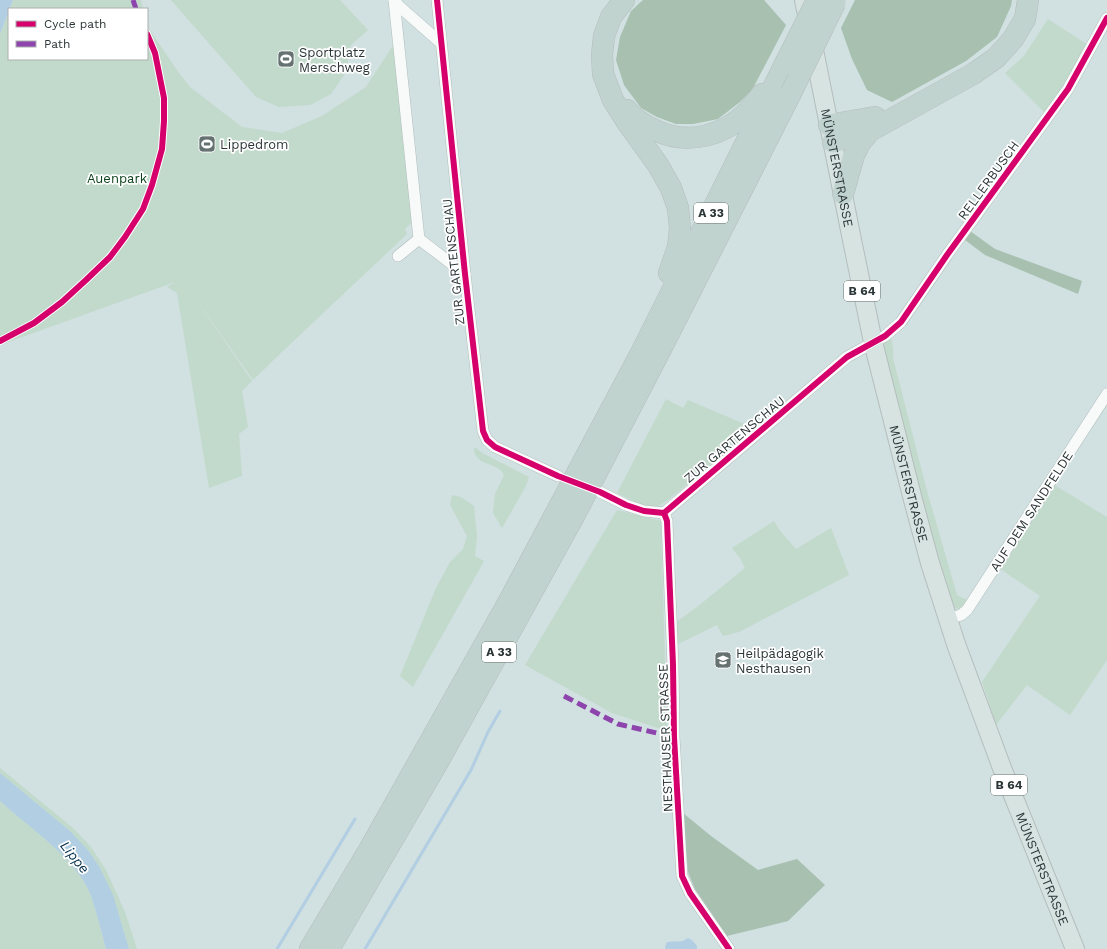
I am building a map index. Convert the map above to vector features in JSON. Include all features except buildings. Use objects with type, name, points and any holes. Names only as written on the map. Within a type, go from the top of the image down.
[{"type":"highway","points":[[624,0],[612,17],[604,36],[602,55],[603,74],[613,100],[658,165],[671,188],[678,208],[680,229],[678,247],[641,353]]},
{"type":"highway","points":[[630,0],[615,20],[608,38],[608,76],[618,98],[632,116],[647,126],[666,135],[697,138],[714,134],[745,114],[783,68]]},
{"type":"highway","points":[[831,134],[904,106],[971,69],[993,53],[1008,36],[1018,16],[1022,0]]},
{"type":"highway","points":[[843,194],[854,155],[860,143],[870,131],[973,74],[996,58],[1013,40],[1025,18],[1028,0]]},
{"type":"highway","name":"A 33","points":[[310,949],[373,844],[508,603],[641,353],[783,68],[830,1]]},
{"type":"highway","name":"A 33","points":[[329,949],[438,762],[572,518],[664,344],[791,93],[830,1]]},
{"type":"highway","points":[[831,134],[870,131]]},
{"type":"main road","name":"MÜNSTERSTRASSE","points":[[804,0],[873,342],[912,500],[956,644],[1002,768],[1075,949]]},
{"type":"street","points":[[394,0],[441,43]]},
{"type":"street","points":[[394,0],[419,239],[465,274]]},
{"type":"street","name":"ZUR GARTENSCHAU","points":[[437,0],[465,274],[483,431],[487,440],[495,447],[558,476]]},
{"type":"street","name":"RELLERBUSCH","points":[[873,342],[885,336],[901,322],[947,255],[1068,89],[1107,18]]},
{"type":"street","points":[[398,256],[419,239]]},
{"type":"street","name":"ZUR GARTENSCHAU","points":[[664,513],[847,357],[873,342]]},
{"type":"street","name":"AUF DEM SANDFELDE","points":[[948,619],[961,615],[967,610],[1107,394]]},
{"type":"street","points":[[600,492],[626,505],[644,511],[664,513]]},
{"type":"street","name":"NESTHAUSER STRASSE","points":[[664,513],[667,521],[673,664],[674,737],[682,876],[690,893],[729,949]]},
{"type":"green space","points":[[13,0],[141,0],[143,8],[10,8]]},
{"type":"green space","name":"Sportplatz Merschweg","points":[[171,0],[340,0],[368,30],[351,45],[346,72],[331,94],[310,105],[279,107],[256,97]]},
{"type":"green space","points":[[643,0],[764,0],[786,25],[752,90],[740,102],[718,119],[693,124],[676,124],[657,117],[641,108],[624,85],[616,60],[620,37],[631,11]]},
{"type":"green space","points":[[855,0],[1012,0],[1011,6],[997,37],[966,61],[892,102],[867,90],[852,59],[841,28]]},
{"type":"green space","name":"Auenpark","points":[[8,13],[8,60],[148,60],[148,27],[190,87],[242,127],[282,133],[322,116],[366,87],[394,44],[414,220],[405,229],[407,234],[253,380],[191,292],[252,381],[242,391],[248,427],[239,434],[242,476],[209,488],[177,293],[167,287],[175,282],[0,345],[0,34]]},
{"type":"green space","points":[[1048,19],[1088,45],[1045,113],[1005,73],[1024,56]]},
{"type":"green space","points":[[970,231],[995,249],[1082,281],[1078,294],[985,255],[965,240]]},
{"type":"green space","points":[[891,337],[893,358],[927,491],[957,595],[969,601],[962,609],[956,609],[953,604],[911,467],[882,346],[883,343]]},
{"type":"green space","points":[[666,399],[683,408],[688,400],[754,428],[668,500],[658,506],[648,508],[617,493]]},
{"type":"green space","points":[[474,447],[484,454],[529,477],[526,486],[502,528],[493,513],[495,494],[504,475],[498,468],[477,458]]},
{"type":"green space","points":[[1051,483],[1107,517],[1107,660],[1070,715],[1027,685],[996,725],[982,682],[1040,596],[999,568]]},
{"type":"green space","points":[[452,495],[461,497],[474,506],[477,537],[475,556],[484,561],[413,687],[400,676],[436,588],[450,562],[463,549],[467,536],[450,505]]},
{"type":"green space","points":[[617,510],[661,521],[667,731],[612,713],[525,665]]},
{"type":"green space","points":[[774,521],[781,532],[796,549],[831,528],[849,575],[739,632],[723,636],[717,625],[678,644],[676,622],[745,568],[740,558],[732,548]]},
{"type":"green space","points":[[0,768],[73,828],[91,847],[106,870],[125,912],[137,949],[129,949],[119,915],[100,868],[88,850],[70,831],[0,773]]},
{"type":"green space","points":[[0,801],[51,844],[75,869],[91,896],[106,949],[0,949]]},
{"type":"green space","points":[[683,813],[711,836],[758,870],[797,859],[825,885],[788,921],[727,936],[695,889],[688,872]]},
{"type":"water","points":[[0,0],[13,0],[10,8],[8,8],[8,13],[0,34]]},
{"type":"water","name":"Lippe","points":[[0,773],[70,831],[88,850],[100,868],[113,895],[129,949],[106,949],[93,902],[84,882],[64,856],[0,801]]},
{"type":"water","points":[[688,938],[697,946],[697,949],[665,949],[667,942],[680,941]]},
{"type":"waterway","points":[[365,949],[471,770],[488,732],[500,711]]},
{"type":"waterway","points":[[277,949],[355,819]]},
{"type":"marked path","points":[[133,0],[136,8]]},
{"type":"marked path","points":[[564,696],[618,724],[674,737]]},
{"type":"cycle path","points":[[437,0],[465,274],[483,431],[487,440],[495,447],[558,476],[600,492],[626,505],[644,511],[664,513],[847,357],[885,336],[901,322],[947,255],[1068,89],[1107,18]]},
{"type":"cycle path","points":[[0,341],[34,323],[62,302],[86,280],[110,257],[143,209],[152,185],[162,149],[164,121],[164,98],[155,53],[148,36]]},
{"type":"cycle path","points":[[664,513],[667,521],[673,665],[674,737],[682,876],[690,893],[729,949]]},
{"type":"place","name":"Sportplatz Merschweg","points":[[286,59]]},
{"type":"place","name":"Lippedrom","points":[[207,144]]},
{"type":"place","name":"Heilpädagogik Nesthausen","points":[[723,660]]}]
